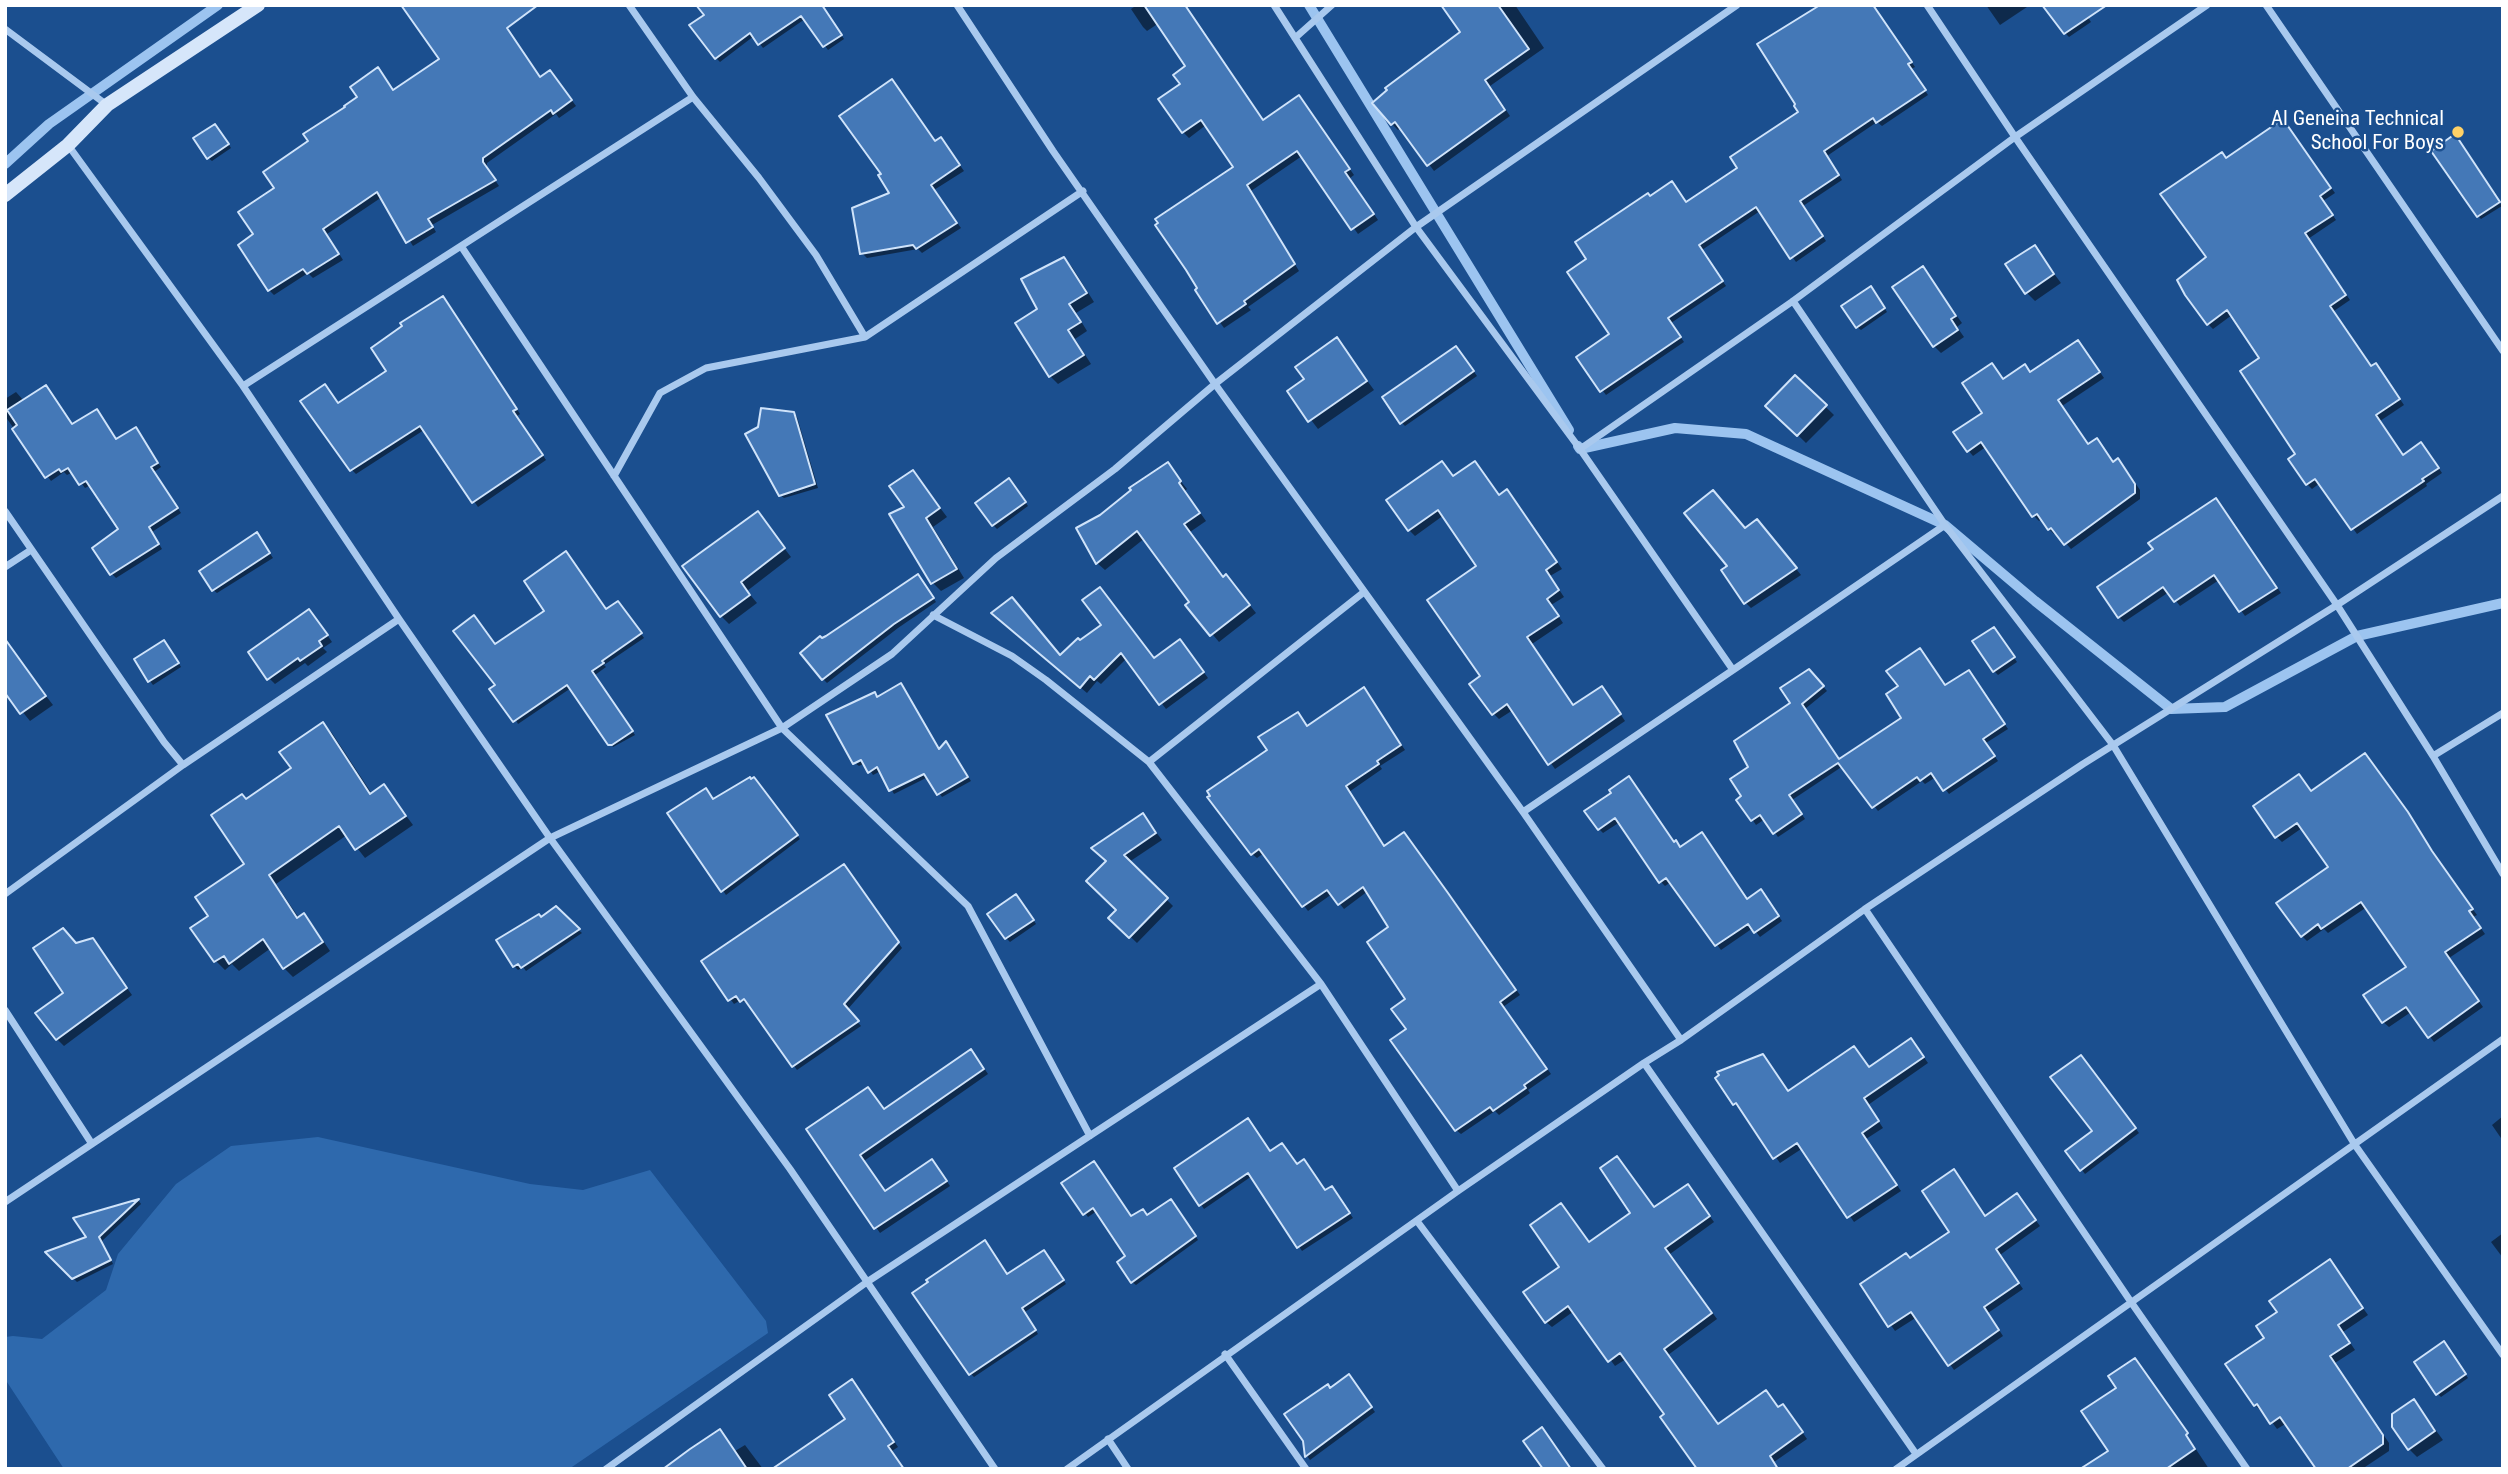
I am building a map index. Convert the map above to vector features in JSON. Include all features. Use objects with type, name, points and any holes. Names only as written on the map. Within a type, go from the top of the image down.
[{"type":"main road","points":[[5,195],[68,145],[107,105],[258,5]]},
{"type":"street","points":[[629,5],[693,97],[760,178],[816,256],[864,337]]},
{"type":"street","points":[[957,5],[1215,384],[1523,812],[1681,1040]]},
{"type":"street","points":[[1274,5],[1416,228],[1580,449],[1733,670]]},
{"type":"street","points":[[1295,38],[1332,5]]},
{"type":"street","points":[[5,1202],[550,838],[782,728],[892,654],[996,558],[1115,469],[1215,384],[1416,228],[1737,5]]},
{"type":"street","points":[[1927,5],[2337,605],[2433,756],[2503,874]]},
{"type":"street","points":[[1580,449],[1793,301],[2015,137],[2207,5]]},
{"type":"street","points":[[2266,5],[2503,351]]},
{"type":"street","points":[[5,29],[107,105]]},
{"type":"street","points":[[243,386],[693,97]]},
{"type":"street","points":[[68,145],[243,386],[550,838],[790,1169],[995,1469]]},
{"type":"street","points":[[614,476],[660,393],[706,368],[864,337],[1083,191]]},
{"type":"street","points":[[461,246],[782,728],[968,906],[1090,1136]]},
{"type":"street","points":[[1793,301],[1945,525],[2113,745],[2355,1145],[2503,1355]]},
{"type":"street","points":[[1067,1469],[1225,1354],[1458,1191],[1681,1040],[1865,909],[2113,745],[2337,605],[2503,496]]},
{"type":"street","points":[[5,511],[164,742],[183,765]]},
{"type":"street","points":[[1523,812],[1945,525]]},
{"type":"street","points":[[5,567],[31,550]]},
{"type":"street","points":[[1149,762],[1364,592]]},
{"type":"street","points":[[933,615],[1012,656],[1149,762],[1321,984],[1458,1191]]},
{"type":"street","points":[[5,894],[183,765],[399,619]]},
{"type":"street","points":[[2433,756],[2503,713]]},
{"type":"street","points":[[1865,909],[2247,1469]]},
{"type":"street","points":[[606,1469],[867,1282],[1321,984]]},
{"type":"street","points":[[5,1010],[92,1144]]},
{"type":"street","points":[[1896,1469],[2503,1039]]},
{"type":"street","points":[[1644,1063],[1916,1454]]},
{"type":"street","points":[[1417,1221],[1603,1469]]},
{"type":"street","points":[[1225,1354],[1306,1469]]},
{"type":"street","points":[[1108,1439],[1128,1469]]},
{"type":"shaded area","points":[[318,1137],[530,1184],[583,1190],[650,1170],[766,1321],[768,1333],[569,1469],[64,1469],[5,1379],[5,1337],[42,1339],[106,1290],[118,1254],[176,1184],[231,1146]]},
{"type":"building","points":[[401,5],[538,5],[507,28],[540,77],[550,70],[572,100],[553,114],[551,110],[483,158],[496,180],[428,219],[433,227],[406,243],[377,192],[323,229],[339,254],[307,274],[303,269],[268,291],[238,245],[253,234],[238,212],[274,188],[263,172],[308,141],[303,134],[357,97],[350,87],[378,67],[393,90],[439,59]]},
{"type":"building","points":[[696,5],[822,5],[842,35],[823,47],[801,16],[758,45],[750,33],[715,59],[689,25],[704,15]]},
{"type":"building","points":[[1144,5],[1185,5],[1263,120],[1299,95],[1350,169],[1345,172],[1374,214],[1351,230],[1297,151],[1247,185],[1295,264],[1217,324],[1195,290],[1197,288],[1186,270],[1155,225],[1158,223],[1155,219],[1233,167],[1201,120],[1182,133],[1158,99],[1180,84],[1173,75],[1185,66]]},
{"type":"building","points":[[1441,5],[1498,5],[1529,49],[1485,80],[1505,110],[1427,166],[1395,122],[1391,125],[1372,103],[1387,90],[1385,88],[1460,32]]},
{"type":"building","points":[[1820,5],[1873,5],[1912,62],[1908,64],[1926,90],[1876,123],[1873,118],[1824,151],[1839,175],[1800,201],[1823,236],[1790,259],[1756,207],[1699,245],[1723,281],[1668,318],[1681,337],[1600,392],[1576,357],[1609,334],[1567,272],[1586,259],[1575,242],[1648,193],[1650,196],[1672,181],[1686,202],[1737,168],[1730,157],[1798,112],[1757,44]]},
{"type":"building","points":[[2042,5],[2107,5],[2064,34]]},
{"type":"building","points":[[892,79],[935,141],[941,137],[960,165],[931,185],[957,223],[916,249],[913,245],[860,254],[852,208],[889,193],[878,175],[881,174],[839,116]]},
{"type":"building","points":[[2283,119],[2331,188],[2320,196],[2333,215],[2305,233],[2346,295],[2330,306],[2371,366],[2376,363],[2400,399],[2376,415],[2403,455],[2421,442],[2439,468],[2351,530],[2315,479],[2306,485],[2288,459],[2295,454],[2240,371],[2259,358],[2227,310],[2207,325],[2185,295],[2177,280],[2206,257],[2160,194],[2222,152],[2226,158]]},
{"type":"building","points":[[215,124],[229,144],[207,159],[193,138]]},
{"type":"building","points":[[2455,134],[2500,202],[2477,217],[2431,151]]},
{"type":"building","points":[[2035,245],[2054,274],[2025,294],[2005,264]]},
{"type":"building","points":[[1064,257],[1087,293],[1069,304],[1081,322],[1068,330],[1084,355],[1049,377],[1015,323],[1037,309],[1021,279]]},
{"type":"building","points":[[1923,266],[1956,316],[1951,319],[1958,330],[1933,347],[1892,287]]},
{"type":"building","points":[[1871,286],[1885,308],[1856,328],[1841,306]]},
{"type":"building","points":[[443,296],[517,409],[513,411],[543,455],[472,503],[420,426],[350,471],[300,401],[325,384],[338,403],[386,371],[371,348],[402,326],[400,323]]},
{"type":"building","points":[[1337,337],[1367,381],[1308,422],[1287,391],[1304,379],[1295,367]]},
{"type":"building","points":[[2078,340],[2100,372],[2058,400],[2088,444],[2097,438],[2113,462],[2118,458],[2135,484],[2135,493],[2064,545],[2051,528],[2048,530],[2037,514],[2032,517],[1981,442],[1967,452],[1953,432],[1982,413],[1962,383],[1992,363],[2003,379],[2025,364],[2030,372]]},
{"type":"building","points":[[1456,346],[1474,371],[1400,424],[1382,397]]},
{"type":"building","points":[[1795,375],[1827,405],[1797,436],[1765,406]]},
{"type":"building","points":[[46,385],[72,424],[97,409],[116,439],[136,427],[158,463],[151,467],[178,508],[149,527],[159,544],[110,575],[92,548],[118,529],[86,481],[79,485],[68,468],[61,472],[59,469],[45,478],[12,429],[17,425],[7,410]]},
{"type":"building","points":[[761,408],[794,412],[815,484],[779,496],[745,434],[758,427]]},
{"type":"building","points":[[1442,461],[1453,476],[1475,461],[1499,495],[1507,489],[1557,562],[1546,570],[1559,590],[1547,599],[1559,616],[1527,637],[1573,705],[1602,686],[1621,714],[1548,765],[1507,704],[1492,715],[1469,684],[1480,676],[1427,600],[1476,566],[1438,510],[1408,531],[1386,500]]},
{"type":"building","points":[[1168,462],[1200,513],[1184,524],[1223,577],[1226,574],[1250,605],[1210,636],[1185,605],[1189,602],[1137,531],[1096,564],[1076,528],[1100,515],[1131,490],[1129,488]]},
{"type":"building","points":[[913,470],[940,508],[926,518],[957,569],[931,584],[889,514],[904,507],[889,486]]},
{"type":"building","points":[[1009,478],[1026,502],[992,526],[975,503]]},
{"type":"building","points":[[1713,490],[1745,528],[1757,519],[1797,568],[1744,604],[1721,570],[1727,566],[1684,513]]},
{"type":"building","points":[[2216,498],[2277,588],[2239,612],[2214,575],[2174,602],[2163,587],[2118,618],[2097,587],[2153,549],[2148,543]]},
{"type":"building","points":[[758,511],[785,548],[741,582],[750,595],[720,617],[682,566]]},
{"type":"building","points":[[257,532],[270,553],[212,591],[199,571]]},
{"type":"building","points":[[566,551],[606,609],[618,601],[642,633],[592,671],[633,731],[612,745],[608,745],[567,685],[513,722],[489,689],[495,685],[453,631],[474,615],[495,644],[544,611],[524,581]]},
{"type":"building","points":[[918,574],[934,598],[894,624],[822,680],[800,653],[820,636],[826,636]]},
{"type":"building","points":[[1100,587],[1154,658],[1180,639],[1204,672],[1159,705],[1121,653],[1094,680],[1090,676],[1080,688],[991,613],[1012,597],[1060,655],[1078,638],[1080,640],[1101,625],[1082,600]]},
{"type":"building","points":[[309,609],[328,635],[319,641],[322,646],[300,661],[298,658],[267,680],[248,652]]},
{"type":"building","points":[[1994,627],[2015,657],[1993,672],[1972,641]]},
{"type":"building","points":[[5,639],[46,696],[20,714],[5,693]]},
{"type":"building","points":[[164,640],[179,663],[148,682],[134,659]]},
{"type":"building","points":[[1920,648],[1945,685],[1969,670],[2005,724],[1983,739],[1995,756],[1943,791],[1931,773],[1920,781],[1917,777],[1872,808],[1838,763],[1789,795],[1802,814],[1773,834],[1760,815],[1751,821],[1736,800],[1741,796],[1730,779],[1748,767],[1734,741],[1790,703],[1780,688],[1809,669],[1824,686],[1802,704],[1839,759],[1901,718],[1886,694],[1898,686],[1886,671]]},
{"type":"building","points":[[901,683],[939,749],[946,741],[968,777],[937,795],[924,774],[889,791],[877,767],[868,773],[861,760],[853,764],[826,715],[875,692],[877,697]]},
{"type":"building","points":[[1364,687],[1401,745],[1346,786],[1384,846],[1404,832],[1448,893],[1516,990],[1500,1002],[1547,1069],[1524,1085],[1526,1088],[1493,1111],[1490,1107],[1455,1131],[1390,1040],[1406,1029],[1391,1009],[1405,999],[1367,942],[1388,927],[1363,887],[1338,905],[1327,890],[1302,907],[1259,849],[1251,855],[1207,797],[1210,796],[1207,791],[1267,750],[1258,737],[1298,712],[1307,726]]},
{"type":"building","points":[[323,722],[370,794],[384,784],[406,816],[355,850],[339,826],[269,875],[297,918],[304,913],[323,942],[283,969],[263,939],[229,964],[224,956],[214,962],[190,928],[208,916],[195,897],[244,864],[211,815],[242,794],[246,799],[291,768],[279,752]]},
{"type":"building","points":[[2365,753],[2473,909],[2469,911],[2481,928],[2445,952],[2479,1001],[2428,1038],[2406,1007],[2382,1023],[2363,995],[2406,967],[2361,902],[2321,929],[2318,924],[2301,937],[2276,903],[2328,867],[2297,823],[2275,838],[2253,806],[2299,774],[2311,791]]},
{"type":"building","points":[[1629,776],[1674,842],[1676,840],[1680,847],[1702,832],[1747,899],[1761,889],[1779,916],[1754,933],[1748,924],[1715,946],[1666,878],[1659,883],[1615,818],[1598,830],[1584,811],[1611,793],[1609,790]]},
{"type":"building","points":[[754,777],[798,835],[721,892],[667,813],[706,788],[713,799]]},
{"type":"building","points":[[1143,813],[1156,833],[1124,855],[1168,898],[1129,938],[1108,918],[1116,910],[1086,881],[1106,861],[1091,848]]},
{"type":"building","points":[[844,864],[899,942],[844,1004],[859,1021],[792,1067],[744,999],[740,1002],[736,996],[728,1001],[701,961]]},
{"type":"building","points":[[1016,894],[1034,920],[1005,939],[987,914]]},
{"type":"building","points":[[556,906],[580,929],[521,968],[518,964],[513,967],[496,940],[539,914],[541,917]]},
{"type":"building","points":[[63,928],[76,943],[93,938],[127,988],[56,1040],[35,1013],[63,993],[33,948]]},
{"type":"building","points":[[1911,1038],[1924,1057],[1864,1098],[1879,1121],[1862,1133],[1897,1185],[1847,1218],[1797,1143],[1773,1159],[1736,1103],[1733,1105],[1715,1078],[1719,1075],[1717,1072],[1763,1054],[1788,1091],[1854,1046],[1869,1067]]},
{"type":"building","points":[[971,1049],[984,1069],[860,1155],[885,1191],[932,1159],[947,1181],[874,1229],[806,1129],[868,1087],[884,1109]]},
{"type":"building","points":[[2081,1055],[2136,1128],[2080,1171],[2065,1151],[2092,1131],[2050,1077]]},
{"type":"building","points":[[1248,1118],[1270,1151],[1282,1143],[1297,1164],[1304,1159],[1325,1190],[1332,1186],[1350,1213],[1297,1248],[1248,1173],[1199,1206],[1174,1168]]},
{"type":"building","points":[[1617,1156],[1654,1207],[1688,1184],[1710,1216],[1665,1248],[1712,1313],[1664,1349],[1718,1424],[1766,1390],[1778,1407],[1783,1404],[1803,1432],[1770,1456],[1778,1469],[1697,1469],[1660,1417],[1664,1414],[1620,1353],[1608,1362],[1568,1306],[1545,1323],[1523,1292],[1559,1267],[1530,1225],[1561,1203],[1589,1242],[1630,1213],[1600,1168]]},
{"type":"building","points":[[1094,1161],[1131,1216],[1143,1209],[1147,1215],[1171,1199],[1196,1236],[1131,1283],[1117,1262],[1125,1256],[1093,1208],[1083,1215],[1061,1183]]},
{"type":"building","points":[[1954,1169],[1985,1216],[2017,1193],[2036,1220],[1996,1249],[2019,1283],[1984,1307],[1999,1330],[1948,1366],[1911,1312],[1888,1327],[1860,1284],[1906,1253],[1910,1258],[1949,1232],[1922,1191]]},
{"type":"building","points":[[139,1199],[99,1237],[111,1260],[72,1279],[45,1252],[86,1237],[73,1218]]},
{"type":"building","points":[[985,1240],[1007,1274],[1044,1250],[1064,1280],[1022,1308],[1036,1330],[969,1375],[912,1293],[928,1282],[926,1280]]},
{"type":"building","points":[[2330,1259],[2363,1308],[2338,1325],[2350,1343],[2330,1356],[2383,1435],[2383,1444],[2347,1469],[2316,1469],[2280,1417],[2270,1424],[2225,1364],[2264,1338],[2256,1326],[2277,1312],[2269,1301]]},
{"type":"building","points":[[2444,1341],[2466,1374],[2436,1395],[2414,1362]]},
{"type":"building","points":[[2135,1358],[2188,1433],[2186,1435],[2195,1449],[2166,1469],[2080,1469],[2108,1451],[2081,1411],[2116,1388],[2108,1376]]},
{"type":"building","points":[[1349,1374],[1372,1407],[1305,1457],[1303,1441],[1284,1414],[1328,1384],[1330,1388]]},
{"type":"building","points":[[852,1379],[894,1442],[888,1446],[904,1469],[772,1469],[845,1419],[829,1395]]},
{"type":"building","points":[[2414,1399],[2435,1431],[2408,1450],[2392,1427],[2392,1414]]},
{"type":"building","points":[[1542,1427],[1571,1469],[1543,1469],[1523,1441]]},
{"type":"building","points":[[720,1429],[747,1469],[663,1469],[690,1449]]},
{"type":"waterway","points":[[5,164],[49,124],[218,5]]},
{"type":"waterway","points":[[1309,5],[1569,430]]},
{"type":"waterway","points":[[1578,446],[1580,449],[1675,428],[1746,434],[1945,525],[2035,601],[2171,709],[2225,707],[2357,636],[2503,603]]},
{"type":"place","name":"Al Geneina Technical School For Boys","points":[[2458,132]]}]
